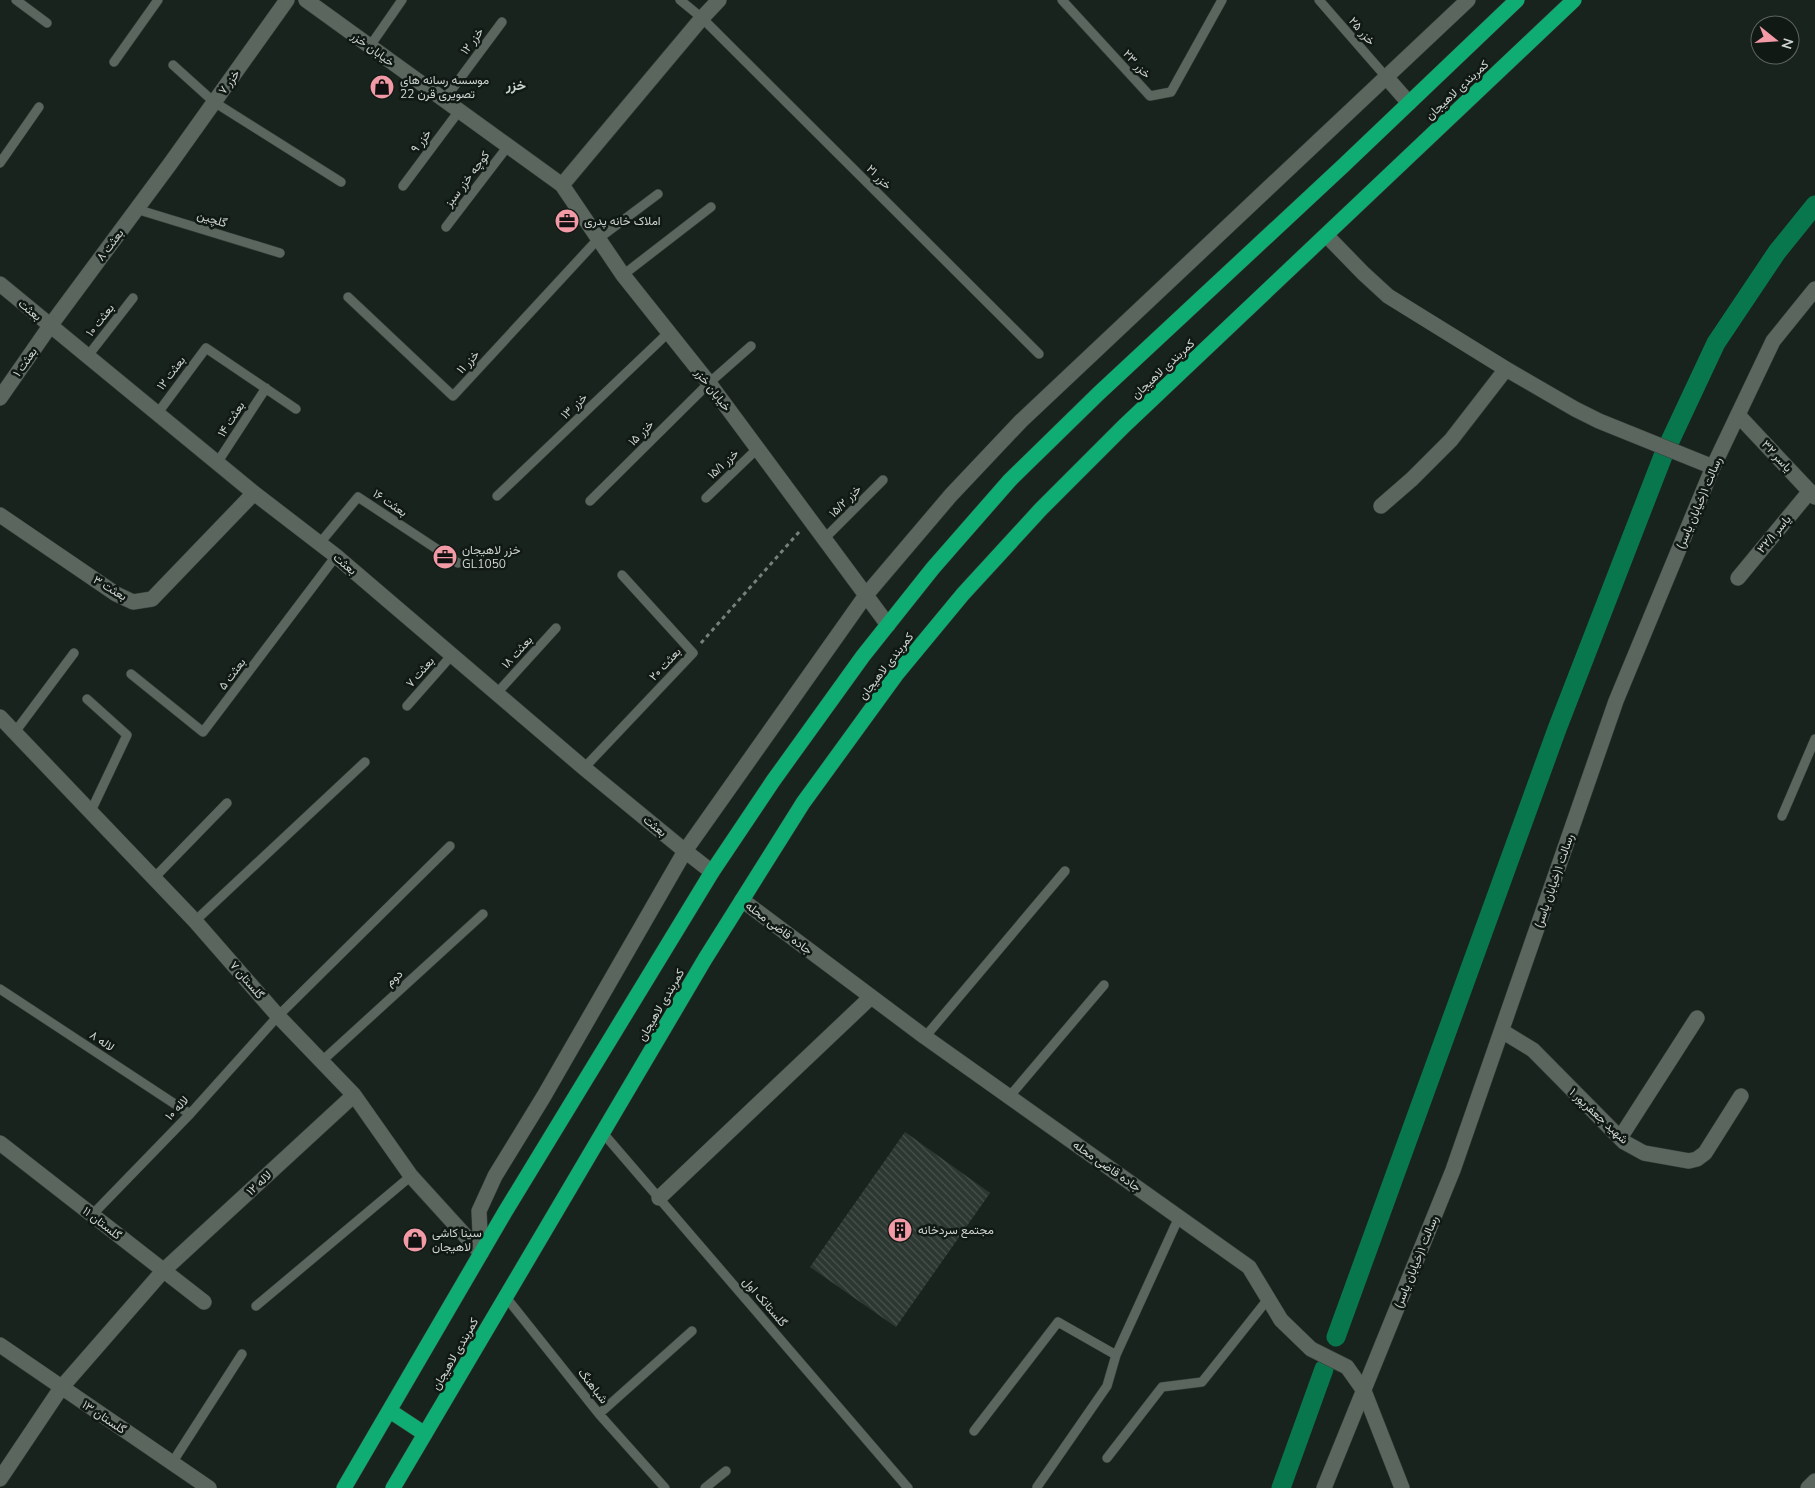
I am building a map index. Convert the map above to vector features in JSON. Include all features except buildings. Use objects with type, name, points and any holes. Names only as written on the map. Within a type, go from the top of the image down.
[{"type":"highway","name":"کمربندی لاهیجان","points":[[344,1488],[481,1253],[712,872],[773,781],[863,656],[933,568],[1010,480],[1098,394],[1517,0]]},
{"type":"highway","name":"کمربندی لاهیجان","points":[[394,1488],[505,1296],[705,959],[803,803],[896,676],[963,594],[1041,509],[1124,426],[1574,0]]},
{"type":"highway","points":[[390,1411],[426,1434]]},
{"type":"street","name":"خزر ۷","points":[[170,164],[287,0]]},
{"type":"street","name":"خیابان خزر","points":[[306,0],[562,185],[623,275],[709,383],[888,625]]},
{"type":"street","points":[[562,185],[719,0]]},
{"type":"street","points":[[481,1253],[479,1211],[496,1176],[685,851],[866,595],[952,495],[1021,421],[1468,0]]},
{"type":"street","points":[[1387,78],[1409,103]]},
{"type":"street","name":"بعثت ۸","points":[[50,326],[170,164]]},
{"type":"street","points":[[1326,234],[1388,296],[1506,369],[1599,421],[1713,467]]},
{"type":"street","name":"بعثت","points":[[0,284],[254,493],[336,556],[584,768],[712,872]]},
{"type":"street","name":"رسالت ۱(خیابان یاسر)","points":[[1324,1488],[1453,1170],[1616,700],[1713,467],[1738,415],[1774,341],[1815,289]]},
{"type":"street","name":"بعثت ۱","points":[[0,398],[50,326]]},
{"type":"street","points":[[1381,506],[1412,479],[1450,440],[1506,369]]},
{"type":"street","name":"یاسر ۳۲","points":[[1738,415],[1812,494]]},
{"type":"street","name":"بعثت ۳","points":[[0,515],[116,594],[133,602],[152,599],[254,493]]},
{"type":"street","name":"یاسر ۳۲/۱","points":[[1738,578],[1812,494]]},
{"type":"street","name":"گلستان ۷","points":[[0,717],[195,921],[278,1016],[354,1095],[411,1176],[481,1253]]},
{"type":"street","name":"جاده قاضی محله","points":[[742,900],[925,1037],[1249,1267],[1281,1320],[1312,1349],[1347,1367],[1364,1391],[1402,1488]]},
{"type":"street","points":[[659,1198],[871,997]]},
{"type":"street","points":[[1620,1138],[1697,1018]]},
{"type":"street","name":"شهید جعفرپور ۱","points":[[1502,1032],[1533,1050],[1620,1138],[1644,1153],[1689,1161],[1698,1159],[1705,1153],[1741,1096]]},
{"type":"street","name":"لاله ۱۲","points":[[0,1479],[61,1388],[163,1271],[354,1095]]},
{"type":"street","name":"گلستان ۱۱","points":[[0,1143],[204,1302]]},
{"type":"street","name":"گلستان ۱۳","points":[[0,1345],[209,1488]]},
{"type":"street","points":[[1808,1488],[1815,1481]]},
{"type":"lane","points":[[16,0],[47,23]]},
{"type":"lane","points":[[114,62],[158,0]]},
{"type":"lane","points":[[370,46],[402,0]]},
{"type":"lane","name":"خزر ۲۱","points":[[680,0],[702,18],[1038,354]]},
{"type":"lane","name":"خزر ۲۳","points":[[1062,0],[1150,96],[1171,92],[1222,0]]},
{"type":"lane","name":"خزر ۲۵","points":[[1319,0],[1387,78]]},
{"type":"lane","name":"خزر ۱۲","points":[[444,100],[502,22]]},
{"type":"lane","points":[[173,65],[214,102],[341,182]]},
{"type":"lane","points":[[0,163],[39,107]]},
{"type":"lane","name":"خزر ۹","points":[[403,186],[459,111]]},
{"type":"lane","name":"کوچه خزر سبز","points":[[446,227],[508,146]]},
{"type":"lane","points":[[598,239],[658,194]]},
{"type":"lane","points":[[623,275],[711,207]]},
{"type":"lane","name":"گلچین","points":[[136,209],[280,253]]},
{"type":"lane","name":"خزر ۱۱","points":[[348,298],[453,396],[598,239]]},
{"type":"lane","name":"بعثت ۱۰","points":[[87,357],[133,298]]},
{"type":"lane","name":"خزر ۱۳","points":[[497,496],[668,333]]},
{"type":"lane","name":"خزر ۱۵","points":[[590,501],[709,383],[751,346]]},
{"type":"lane","name":"بعثت ۱۲","points":[[157,414],[206,348],[266,388]]},
{"type":"lane","points":[[266,388],[296,409]]},
{"type":"lane","name":"بعثت ۱۴","points":[[217,463],[266,388]]},
{"type":"lane","name":"خزر ۱۵/۱","points":[[706,498],[758,449]]},
{"type":"lane","name":"خزر ۱۵/۲","points":[[824,539],[883,480]]},
{"type":"lane","name":"بعثت ۱۶","points":[[320,543],[358,497],[458,563]]},
{"type":"lane","name":"بعثت ۵","points":[[131,674],[203,732],[336,556]]},
{"type":"lane","name":"بعثت ۲۰","points":[[584,768],[693,653],[622,575]]},
{"type":"lane","name":"بعثت ۱۸","points":[[497,693],[556,628]]},
{"type":"lane","points":[[15,732],[74,653]]},
{"type":"lane","name":"بعثت ۷","points":[[407,706],[452,655]]},
{"type":"lane","points":[[87,700],[127,735],[91,811]]},
{"type":"lane","points":[[1782,816],[1815,739]]},
{"type":"lane","points":[[195,921],[365,762]]},
{"type":"lane","points":[[154,878],[227,803]]},
{"type":"lane","name":"لاله ۱۰","points":[[92,1215],[190,1114],[278,1016],[450,846]]},
{"type":"lane","points":[[925,1037],[1065,871]]},
{"type":"lane","name":"دوم","points":[[322,1060],[483,914]]},
{"type":"lane","points":[[1009,1097],[1104,985]]},
{"type":"lane","name":"لاله ۸","points":[[0,989],[190,1114]]},
{"type":"lane","name":"گلستانک اول","points":[[603,1133],[908,1488]]},
{"type":"lane","points":[[256,1306],[411,1176]]},
{"type":"lane","points":[[1037,1487],[1107,1386],[1116,1355],[1179,1217]]},
{"type":"lane","name":"شباهنگ","points":[[505,1296],[599,1414],[665,1488]]},
{"type":"lane","points":[[1107,1458],[1162,1387],[1202,1382],[1268,1299]]},
{"type":"lane","points":[[974,1431],[1058,1322],[1116,1355]]},
{"type":"lane","points":[[599,1414],[692,1331]]},
{"type":"lane","points":[[172,1463],[242,1354]]},
{"type":"lane","points":[[705,1488],[726,1471]]},
{"type":"path","points":[[693,653],[810,520]]},
{"type":"waterway","points":[[1336,1337],[1557,729],[1663,456],[1716,343],[1777,252],[1815,205]]},
{"type":"waterway","points":[[1281,1488],[1324,1369]]},
{"type":"place","name":"موسسه رسانه های تصویری قرن 22","points":[[382,87]]},
{"type":"place","name":"املاک خانه پدری","points":[[567,221]]},
{"type":"place","name":"خزر لاهیجان GL1050","points":[[445,557]]},
{"type":"place","name":"مجتمع سردخانه","points":[[900,1230]]},
{"type":"place","name":"سینا کاشی لاهیجان","points":[[415,1240]]},
{"type":"district","name":"خزر","points":[[516,85]]}]
